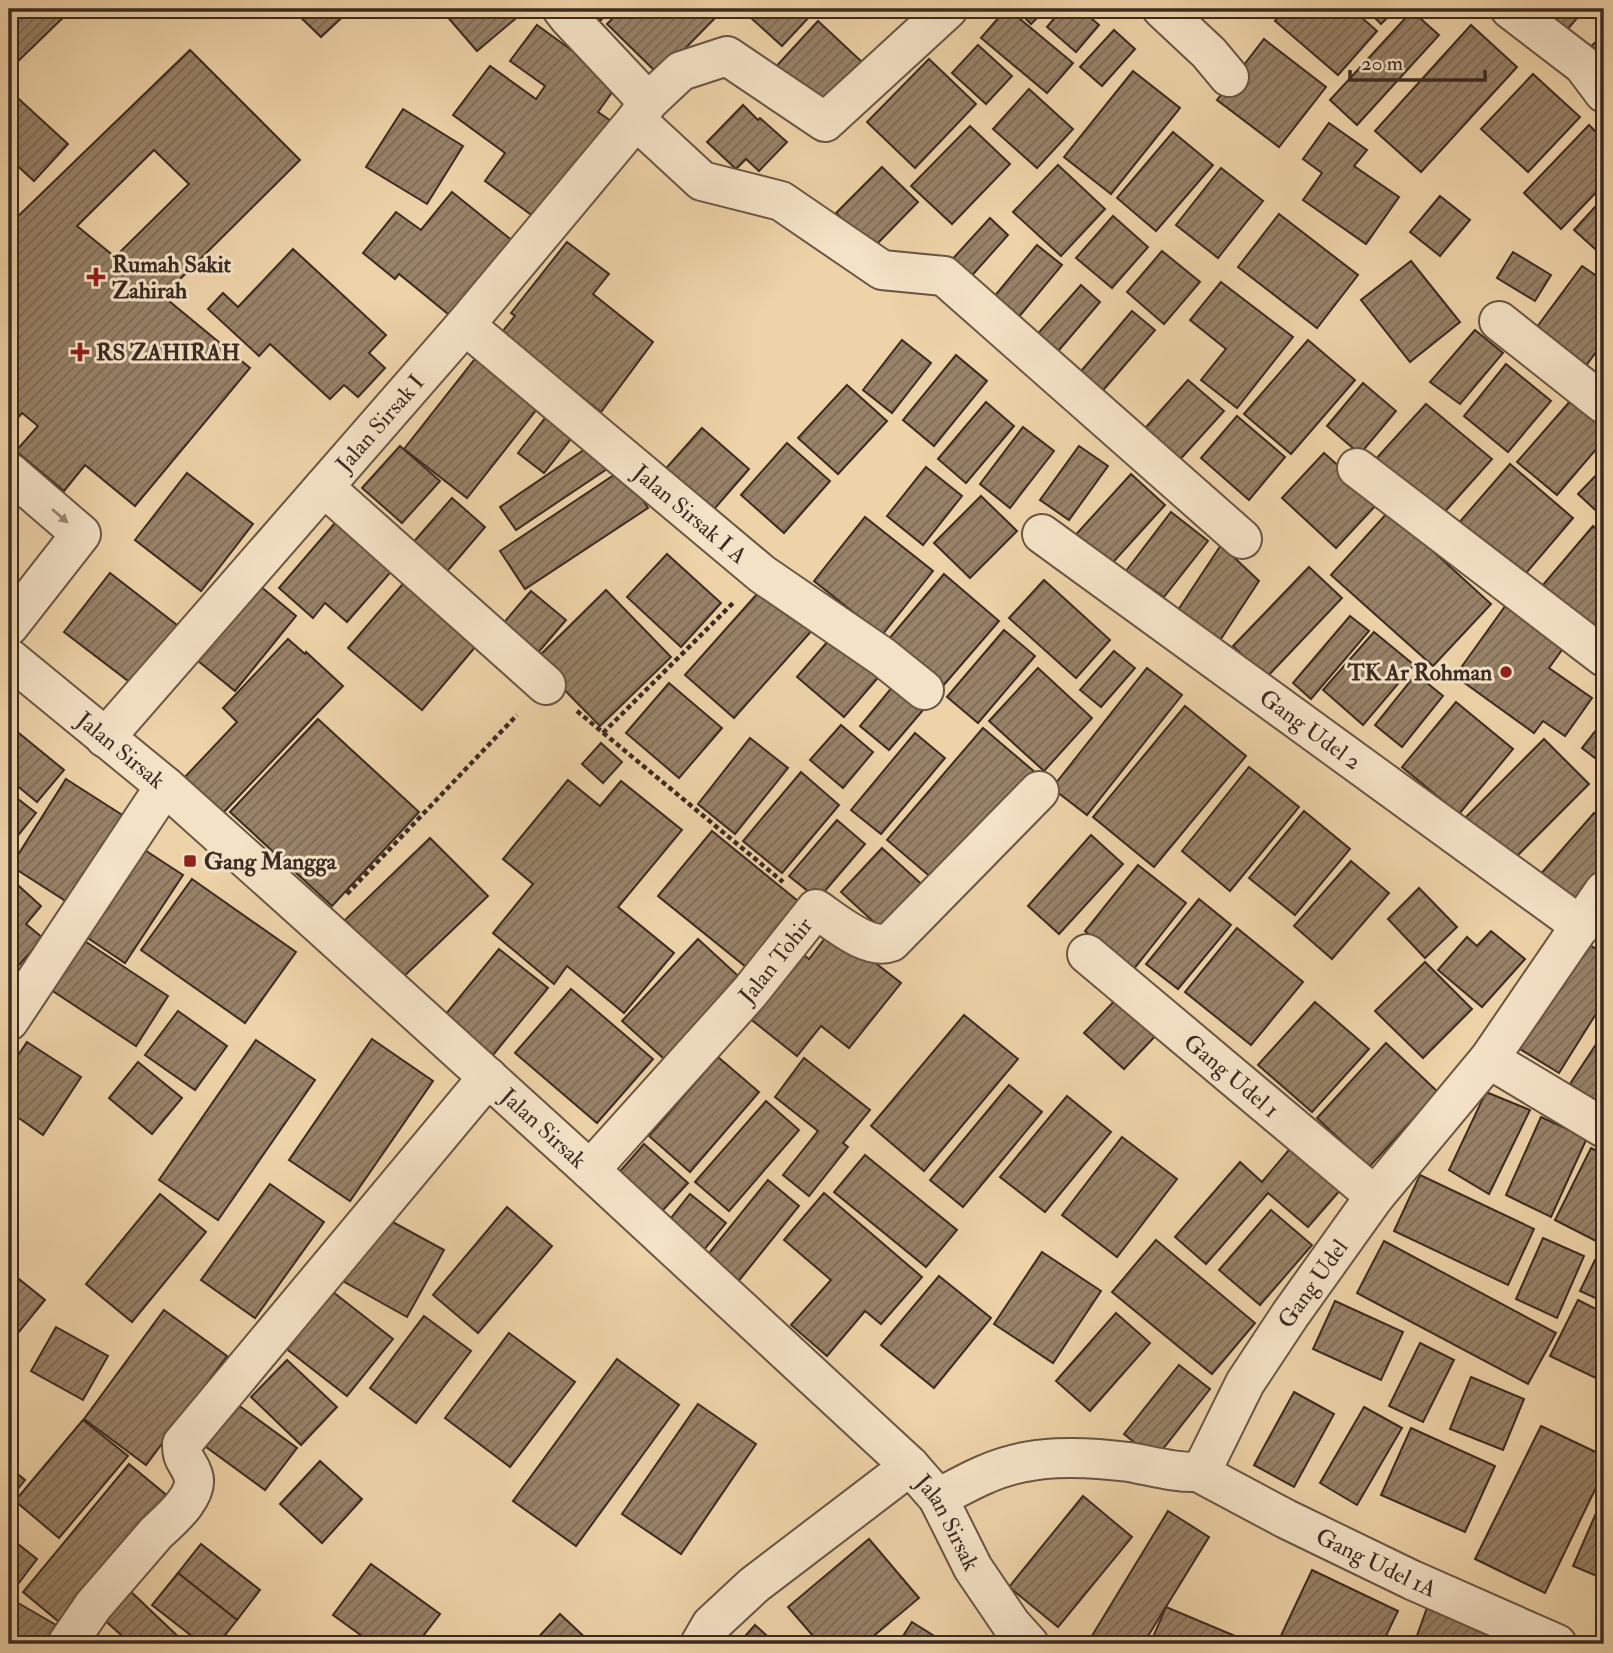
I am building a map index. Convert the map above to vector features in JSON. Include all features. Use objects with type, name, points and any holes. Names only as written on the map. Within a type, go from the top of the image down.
[{"type":"street","points":[[562,9],[642,111],[702,181],[781,201],[882,270],[944,276],[1242,539]]},
{"type":"street","name":"Jalan Sirsak I","points":[[106,738],[465,325],[642,111],[681,71],[727,56],[825,122],[948,9]]},
{"type":"street","points":[[1162,9],[1209,53],[1229,78]]},
{"type":"street","points":[[1510,9],[1583,65],[1604,93]]},
{"type":"street","points":[[1499,321],[1604,404]]},
{"type":"street","name":"Jalan Sirsak I A","points":[[465,325],[762,574],[883,657],[924,690]]},
{"type":"street","points":[[1357,468],[1604,657]]},
{"type":"street","points":[[9,472],[80,534],[9,626]]},
{"type":"street","points":[[324,487],[546,685]]},
{"type":"street","name":"Gang Udel 2","points":[[1042,534],[1581,926]]},
{"type":"street","name":"Jalan Sirsak","points":[[12,668],[165,786],[590,1170],[910,1466],[938,1498],[973,1568],[1011,1624],[1029,1644]]},
{"type":"street","points":[[9,1021],[165,786]]},
{"type":"street","name":"Jalan Tohir","points":[[590,1170],[750,992],[816,909],[855,936],[877,945],[891,942],[1040,791]]},
{"type":"street","name":"Gang Udel","points":[[1198,1472],[1206,1462],[1245,1383],[1290,1315],[1375,1196],[1489,1059],[1604,891]]},
{"type":"street","name":"Gang Udel 1","points":[[1087,954],[1375,1196]]},
{"type":"street","points":[[1489,1059],[1604,1128]]},
{"type":"street","points":[[67,1644],[93,1606],[193,1493],[194,1477],[182,1455],[182,1444],[488,1077]]},
{"type":"street","points":[[938,1498],[987,1473],[1026,1461],[1080,1457],[1198,1472]]},
{"type":"street","points":[[700,1644],[711,1625],[754,1586],[910,1466]]},
{"type":"street","name":"Gang Udel 1A","points":[[1198,1472],[1374,1562],[1557,1644]]},
{"type":"path","points":[[603,733],[762,574]]},
{"type":"path","points":[[320,925],[546,685],[816,909]]},
{"type":"building","points":[[9,9],[72,9],[13,66],[9,62]]},
{"type":"building","points":[[292,9],[351,9],[321,37]]},
{"type":"building","points":[[451,9],[527,9],[477,51],[445,14]]},
{"type":"building","points":[[586,9],[611,9],[600,21]]},
{"type":"building","points":[[622,9],[710,9],[717,16],[659,75],[607,24]]},
{"type":"building","points":[[741,9],[802,9],[810,16],[782,46]]},
{"type":"building","points":[[1006,9],[1073,63],[1047,93],[981,38]]},
{"type":"building","points":[[1016,9],[1046,9],[1031,24]]},
{"type":"building","points":[[1062,9],[1081,9],[1099,25],[1076,52],[1047,27]]},
{"type":"building","points":[[1285,9],[1352,9],[1377,31],[1338,75],[1275,21]]},
{"type":"building","points":[[1366,9],[1396,9],[1381,24]]},
{"type":"building","points":[[1540,9],[1585,9],[1565,32]]},
{"type":"building","points":[[1412,11],[1439,35],[1357,125],[1330,100]]},
{"type":"building","points":[[818,21],[862,62],[817,111],[772,71]]},
{"type":"building","points":[[537,25],[618,84],[598,112],[614,123],[541,222],[485,181],[505,153],[453,115],[490,66],[536,99],[545,86],[510,61]]},
{"type":"building","points":[[1471,25],[1517,67],[1421,172],[1375,131]]},
{"type":"building","points":[[1114,30],[1135,49],[1102,86],[1080,67]]},
{"type":"building","points":[[1604,34],[1604,72],[1585,52]]},
{"type":"building","points":[[1264,39],[1326,87],[1279,147],[1217,100]]},
{"type":"building","points":[[978,45],[1012,76],[986,104],[952,73]]},
{"type":"building","name":"Rumah Sakit Zahirah","points":[[190,50],[300,160],[163,296],[250,368],[135,506],[85,465],[64,491],[16,451],[38,426],[22,413],[9,428],[9,225]],"holes":[[[154,150],[189,184],[115,257],[77,226]]]},
{"type":"building","points":[[929,59],[976,104],[915,168],[867,122]]},
{"type":"building","points":[[1133,71],[1180,108],[1111,194],[1064,157]]},
{"type":"building","points":[[1533,74],[1580,117],[1528,172],[1481,129]]},
{"type":"building","points":[[1029,89],[1073,129],[1037,168],[993,129]]},
{"type":"building","points":[[9,90],[68,144],[34,181],[9,158]]},
{"type":"building","points":[[743,105],[787,142],[759,171],[746,159],[736,169],[707,142]]},
{"type":"building","points":[[403,109],[463,146],[427,204],[366,167]]},
{"type":"building","points":[[1329,123],[1367,150],[1354,166],[1399,197],[1366,244],[1303,200],[1322,173],[1303,159]]},
{"type":"building","points":[[1589,125],[1604,140],[1604,184],[1561,229],[1524,193]]},
{"type":"building","points":[[970,126],[1010,164],[952,224],[911,186]]},
{"type":"building","points":[[1173,132],[1213,165],[1156,231],[1117,198]]},
{"type":"building","points":[[1058,165],[1105,209],[1061,256],[1013,212]]},
{"type":"building","points":[[882,167],[918,202],[872,249],[836,213]]},
{"type":"building","points":[[1221,168],[1263,201],[1218,258],[1176,225]]},
{"type":"building","points":[[452,192],[514,242],[453,318],[399,274],[395,279],[363,253],[396,212],[421,230]]},
{"type":"building","points":[[1440,196],[1470,220],[1440,256],[1410,232]]},
{"type":"building","points":[[1604,197],[1604,257],[1574,230]]},
{"type":"building","points":[[1279,214],[1358,275],[1317,328],[1238,267]]},
{"type":"building","points":[[1113,216],[1148,247],[1112,288],[1076,258]]},
{"type":"building","points":[[990,218],[1008,235],[967,281],[948,264]]},
{"type":"building","points":[[567,242],[609,274],[593,294],[653,342],[601,412],[501,333],[515,316],[511,313]]},
{"type":"building","points":[[1037,245],[1062,265],[1013,324],[988,304]]},
{"type":"building","points":[[293,249],[386,335],[369,353],[385,368],[358,397],[344,385],[330,399],[270,344],[259,356],[208,309],[223,293],[238,307]]},
{"type":"building","points":[[1162,251],[1200,282],[1164,324],[1127,292]]},
{"type":"building","points":[[1513,252],[1551,275],[1535,301],[1497,278]]},
{"type":"building","points":[[1411,261],[1460,322],[1410,362],[1361,300]]},
{"type":"building","points":[[1582,266],[1604,281],[1604,341],[1585,367],[1534,331]]},
{"type":"building","points":[[1221,282],[1293,337],[1237,408],[1201,380],[1226,349],[1190,320]]},
{"type":"building","points":[[1081,285],[1100,302],[1054,356],[1034,338]]},
{"type":"building","points":[[1132,311],[1155,330],[1099,395],[1077,376]]},
{"type":"building","points":[[1475,330],[1503,353],[1460,404],[1430,382]]},
{"type":"building","points":[[902,340],[931,363],[892,413],[863,390]]},
{"type":"building","points":[[1308,340],[1355,380],[1291,454],[1244,414]]},
{"type":"building","points":[[482,350],[545,399],[467,498],[404,449]]},
{"type":"building","points":[[956,355],[987,381],[934,446],[903,420]]},
{"type":"building","points":[[1506,364],[1551,401],[1508,452],[1464,416]]},
{"type":"building","points":[[1188,380],[1224,411],[1175,465],[1140,434]]},
{"type":"building","points":[[1363,383],[1396,411],[1360,454],[1327,426]]},
{"type":"building","points":[[847,385],[887,421],[838,474],[798,438]]},
{"type":"building","points":[[1572,399],[1604,426],[1604,440],[1557,495],[1517,462]]},
{"type":"building","points":[[986,402],[1014,426],[966,483],[938,459]]},
{"type":"building","points":[[1426,404],[1492,459],[1442,515],[1374,461]]},
{"type":"building","points":[[552,409],[578,430],[544,473],[518,453]]},
{"type":"building","points":[[1237,416],[1285,457],[1249,500],[1201,458]]},
{"type":"building","points":[[1023,427],[1054,451],[1010,508],[980,484]]},
{"type":"building","points":[[702,428],[749,469],[709,515],[661,474]]},
{"type":"building","points":[[597,441],[613,465],[516,530],[500,507]]},
{"type":"building","points":[[787,443],[830,481],[784,533],[741,495]]},
{"type":"building","points":[[400,446],[440,481],[402,523],[362,488]]},
{"type":"building","points":[[1079,446],[1108,466],[1069,520],[1040,500]]},
{"type":"building","points":[[1324,453],[1379,502],[1336,548],[1282,498]]},
{"type":"building","points":[[1510,464],[1573,518],[1515,586],[1451,532]]},
{"type":"building","points":[[926,467],[962,496],[923,545],[887,516]]},
{"type":"building","points":[[1604,467],[1604,518],[1578,494]]},
{"type":"building","points":[[623,469],[648,508],[525,589],[500,551]]},
{"type":"building","points":[[187,473],[253,524],[201,591],[135,540]]},
{"type":"building","points":[[1131,474],[1165,505],[1105,571],[1071,540]]},
{"type":"building","points":[[981,496],[1017,531],[970,578],[934,543]]},
{"type":"building","points":[[452,498],[485,527],[444,575],[410,546]]},
{"type":"building","points":[[1389,511],[1491,604],[1433,666],[1331,575]]},
{"type":"building","points":[[1171,512],[1208,541],[1164,597],[1126,571]]},
{"type":"building","points":[[340,517],[403,558],[347,622],[325,603],[313,618],[279,588]]},
{"type":"building","points":[[865,517],[933,571],[882,635],[814,581]]},
{"type":"building","points":[[1593,526],[1604,536],[1604,638],[1543,585]]},
{"type":"building","points":[[1221,545],[1259,581],[1215,648],[1176,613]]},
{"type":"building","points":[[667,554],[721,603],[681,647],[627,597]]},
{"type":"building","points":[[1309,567],[1342,598],[1266,678],[1233,646]]},
{"type":"building","points":[[110,573],[186,632],[140,690],[64,632]]},
{"type":"building","points":[[944,574],[999,621],[942,687],[888,640]]},
{"type":"building","points":[[408,578],[482,639],[422,710],[348,648]]},
{"type":"building","points":[[1044,580],[1110,640],[1076,678],[1009,618]]},
{"type":"building","points":[[254,581],[296,616],[235,691],[192,656]]},
{"type":"building","points":[[765,585],[814,628],[734,718],[685,675]]},
{"type":"building","points":[[606,590],[671,657],[600,726],[535,660]]},
{"type":"building","points":[[531,591],[566,620],[530,662],[495,633]]},
{"type":"building","name":"TK Ar Rohman","points":[[1506,605],[1564,647],[1549,668],[1592,698],[1565,736],[1543,721],[1534,733],[1455,676]]},
{"type":"building","points":[[1350,616],[1369,631],[1311,699],[1293,683]]},
{"type":"building","points":[[1004,630],[1035,656],[978,723],[947,697]]},
{"type":"building","points":[[1374,632],[1414,665],[1363,725],[1323,690]]},
{"type":"building","points":[[835,633],[882,673],[844,717],[797,677]]},
{"type":"building","points":[[288,639],[343,686],[222,814],[184,778],[237,722],[223,708]]},
{"type":"building","points":[[1114,651],[1135,668],[1101,707],[1080,690]]},
{"type":"building","points":[[1038,668],[1092,718],[1044,771],[989,721]]},
{"type":"building","points":[[1147,668],[1182,695],[1087,815],[1052,788]]},
{"type":"building","points":[[1416,674],[1443,696],[1402,747],[1375,725]]},
{"type":"building","points":[[669,683],[722,728],[679,778],[626,733]]},
{"type":"building","points":[[894,685],[923,710],[889,750],[860,726]]},
{"type":"building","points":[[1456,702],[1513,749],[1459,814],[1402,767]]},
{"type":"building","points":[[1185,706],[1246,756],[1154,867],[1093,817]]},
{"type":"building","points":[[318,719],[419,812],[332,906],[230,812]]},
{"type":"building","points":[[1604,720],[1604,765],[1582,748]]},
{"type":"building","points":[[9,725],[64,770],[37,802],[9,779]]},
{"type":"building","points":[[841,725],[873,752],[843,788],[810,760]]},
{"type":"building","points":[[983,728],[1036,773],[939,884],[887,840]]},
{"type":"building","points":[[915,733],[945,758],[881,834],[851,810]]},
{"type":"building","points":[[750,738],[788,768],[735,834],[698,804]]},
{"type":"building","points":[[1544,739],[1589,784],[1507,866],[1462,821]]},
{"type":"building","points":[[601,743],[622,762],[603,783],[582,764]]},
{"type":"building","points":[[1249,767],[1299,807],[1230,891],[1182,851]]},
{"type":"building","points":[[801,772],[839,805],[782,873],[743,841]]},
{"type":"building","points":[[66,779],[127,818],[72,905],[11,866]]},
{"type":"building","points":[[568,780],[600,806],[621,781],[682,830],[618,907],[674,953],[624,1013],[567,966],[554,984],[493,933],[533,884],[503,859]]},
{"type":"building","points":[[9,792],[36,813],[9,847]]},
{"type":"building","points":[[1304,811],[1350,849],[1295,915],[1249,878]]},
{"type":"building","points":[[1594,813],[1604,822],[1604,866],[1571,904],[1539,876]]},
{"type":"building","points":[[837,820],[865,844],[818,899],[789,876]]},
{"type":"building","points":[[712,831],[809,910],[756,975],[658,896]]},
{"type":"building","points":[[1091,835],[1123,864],[1059,934],[1028,906]]},
{"type":"building","points":[[430,838],[488,896],[401,979],[345,920]]},
{"type":"building","points":[[134,843],[183,875],[125,963],[76,930]]},
{"type":"building","points":[[882,848],[929,891],[888,935],[841,892]]},
{"type":"building","points":[[1351,861],[1389,893],[1332,959],[1294,926]]},
{"type":"building","points":[[1138,865],[1186,903],[1133,970],[1085,931]]},
{"type":"building","points":[[9,877],[41,906],[26,924],[43,938],[10,975],[9,974]]},
{"type":"building","points":[[192,879],[296,952],[245,1023],[141,950]]},
{"type":"building","points":[[1419,888],[1457,927],[1425,958],[1388,919]]},
{"type":"building","points":[[1199,899],[1231,925],[1178,989],[1146,964]]},
{"type":"building","points":[[1237,928],[1303,982],[1251,1045],[1185,992]]},
{"type":"building","points":[[832,929],[901,983],[849,1048],[821,1026],[797,1056],[744,1014],[796,949],[809,959]]},
{"type":"building","points":[[1491,931],[1525,959],[1482,1007],[1438,970],[1467,937],[1477,946]]},
{"type":"building","points":[[71,932],[168,996],[136,1046],[39,982]]},
{"type":"building","points":[[698,939],[748,985],[672,1066],[622,1021]]},
{"type":"building","points":[[1582,940],[1604,954],[1604,1001],[1559,1073],[1515,1046]]},
{"type":"building","points":[[499,949],[548,988],[493,1055],[445,1015]]},
{"type":"building","points":[[1425,962],[1472,1009],[1423,1058],[1375,1011]]},
{"type":"building","points":[[571,989],[653,1059],[597,1123],[515,1053]]},
{"type":"building","points":[[1121,994],[1160,1031],[1124,1069],[1084,1033]]},
{"type":"building","points":[[1315,1002],[1369,1049],[1312,1112],[1258,1065]]},
{"type":"building","points":[[178,1011],[227,1046],[195,1090],[145,1055]]},
{"type":"building","points":[[964,1015],[1018,1059],[924,1171],[871,1126]]},
{"type":"building","points":[[1604,1032],[1604,1106],[1570,1084]]},
{"type":"building","points":[[372,1039],[433,1081],[350,1201],[289,1160]]},
{"type":"building","points":[[256,1040],[315,1080],[218,1220],[159,1180]]},
{"type":"building","points":[[27,1042],[81,1077],[43,1135],[9,1111],[9,1069]]},
{"type":"building","points":[[1386,1043],[1438,1092],[1369,1167],[1317,1118]]},
{"type":"building","points":[[718,1057],[759,1092],[690,1172],[649,1136]]},
{"type":"building","points":[[804,1058],[870,1110],[843,1143],[848,1147],[809,1196],[783,1175],[818,1131],[775,1097]]},
{"type":"building","points":[[138,1062],[182,1098],[152,1134],[109,1098]]},
{"type":"building","points":[[1009,1085],[1042,1112],[963,1207],[930,1180]]},
{"type":"building","points":[[1486,1092],[1530,1110],[1489,1194],[1449,1170]]},
{"type":"building","points":[[1067,1096],[1111,1132],[1045,1212],[1000,1177]]},
{"type":"building","points":[[766,1101],[799,1130],[729,1211],[695,1182]]},
{"type":"building","points":[[1541,1117],[1587,1138],[1551,1217],[1506,1195]]},
{"type":"building","points":[[1122,1137],[1177,1179],[1117,1257],[1062,1215]]},
{"type":"building","points":[[644,1144],[688,1183],[650,1224],[608,1185]]},
{"type":"building","points":[[1293,1145],[1342,1188],[1308,1227],[1268,1193],[1206,1264],[1175,1237],[1240,1162],[1262,1182]]},
{"type":"building","points":[[1591,1148],[1604,1155],[1604,1245],[1555,1220]]},
{"type":"building","points":[[865,1155],[957,1230],[926,1267],[834,1192]]},
{"type":"building","points":[[1420,1175],[1534,1229],[1508,1285],[1394,1231]]},
{"type":"building","points":[[768,1180],[799,1206],[737,1283],[705,1258]]},
{"type":"building","points":[[270,1184],[324,1222],[255,1318],[201,1280]]},
{"type":"building","points":[[824,1193],[922,1277],[881,1324],[865,1311],[827,1356],[791,1325],[831,1280],[784,1240]]},
{"type":"building","points":[[160,1194],[206,1232],[132,1322],[86,1284]]},
{"type":"building","points":[[690,1194],[726,1223],[694,1262],[659,1233]]},
{"type":"building","points":[[507,1207],[552,1246],[478,1333],[433,1295]]},
{"type":"building","points":[[1271,1210],[1312,1245],[1260,1305],[1219,1270]]},
{"type":"building","points":[[378,1214],[444,1250],[407,1317],[341,1280]]},
{"type":"building","points":[[1543,1238],[1584,1256],[1557,1318],[1516,1299]]},
{"type":"building","points":[[1156,1240],[1255,1323],[1212,1374],[1112,1292]]},
{"type":"building","points":[[1384,1241],[1556,1333],[1528,1384],[1357,1293]]},
{"type":"building","points":[[1042,1252],[1101,1291],[1053,1363],[994,1324]]},
{"type":"building","points":[[1595,1260],[1604,1265],[1604,1302],[1580,1291]]},
{"type":"building","points":[[9,1271],[45,1300],[9,1344]]},
{"type":"building","points":[[939,1276],[991,1318],[934,1388],[881,1345]]},
{"type":"building","points":[[324,1285],[393,1339],[347,1396],[279,1343]]},
{"type":"building","points":[[1578,1300],[1604,1313],[1604,1382],[1550,1356]]},
{"type":"building","points":[[1335,1301],[1403,1332],[1381,1380],[1313,1349]]},
{"type":"building","points":[[164,1310],[227,1356],[146,1465],[84,1419]]},
{"type":"building","points":[[1116,1313],[1150,1343],[1090,1411],[1056,1381]]},
{"type":"building","points":[[424,1316],[471,1351],[416,1423],[370,1388]]},
{"type":"building","points":[[56,1327],[108,1356],[83,1400],[31,1371]]},
{"type":"building","points":[[509,1333],[575,1382],[510,1467],[445,1418]]},
{"type":"building","points":[[1420,1343],[1454,1360],[1423,1422],[1389,1406]]},
{"type":"building","points":[[617,1359],[679,1405],[576,1546],[513,1501]]},
{"type":"building","points":[[287,1360],[337,1407],[301,1445],[251,1397]]},
{"type":"building","points":[[1179,1365],[1210,1389],[1155,1459],[1124,1434]]},
{"type":"building","points":[[1471,1377],[1524,1399],[1503,1450],[1450,1429]]},
{"type":"building","points":[[1294,1392],[1334,1414],[1294,1487],[1254,1465]]},
{"type":"building","points":[[234,1402],[297,1448],[265,1490],[202,1444]]},
{"type":"building","points":[[698,1404],[756,1444],[681,1554],[622,1514]]},
{"type":"building","points":[[1364,1407],[1402,1428],[1357,1505],[1320,1483]]},
{"type":"building","points":[[83,1420],[128,1456],[59,1538],[15,1501]]},
{"type":"building","points":[[1541,1426],[1604,1456],[1604,1471],[1545,1593],[1475,1559]]},
{"type":"building","points":[[1411,1428],[1495,1466],[1465,1532],[1381,1495]]},
{"type":"building","points":[[320,1461],[362,1499],[322,1543],[280,1504]]},
{"type":"building","points":[[129,1464],[170,1498],[64,1626],[23,1592]]},
{"type":"building","points":[[9,1467],[25,1480],[9,1500]]},
{"type":"building","points":[[1604,1495],[1604,1579],[1573,1566]]},
{"type":"building","points":[[1083,1496],[1132,1537],[1058,1627],[1009,1587]]},
{"type":"building","points":[[1168,1511],[1209,1537],[1143,1644],[1087,1644]]},
{"type":"building","points":[[9,1537],[37,1559],[9,1596]]},
{"type":"building","points":[[869,1539],[919,1598],[864,1644],[820,1644],[788,1607]]},
{"type":"building","points":[[201,1544],[260,1590],[237,1620],[178,1573]]},
{"type":"building","points":[[371,1564],[440,1614],[417,1644],[373,1644],[333,1615]]},
{"type":"building","points":[[1312,1570],[1398,1611],[1382,1644],[1277,1644]]},
{"type":"building","points":[[178,1573],[237,1620],[218,1644],[202,1644],[152,1605]]},
{"type":"building","points":[[127,1588],[185,1643],[131,1644],[100,1616]]},
{"type":"building","points":[[13,1600],[63,1629],[54,1644],[9,1644],[9,1607]]},
{"type":"building","points":[[1428,1605],[1514,1644],[1414,1644]]},
{"type":"building","points":[[1166,1607],[1240,1638],[1237,1644],[1150,1644]]},
{"type":"building","points":[[560,1614],[592,1644],[532,1644]]},
{"type":"building","points":[[912,1622],[947,1644],[898,1644]]},
{"type":"building","points":[[755,1625],[776,1644],[738,1644]]},
{"type":"place","name":"Rumah Sakit Zahirah","points":[[96,277]]},
{"type":"place","name":"RS ZAHIRAH","points":[[80,352]]},
{"type":"place","name":"TK Ar Rohman","points":[[1506,672]]},
{"type":"place","name":"Gang Mangga","points":[[190,861]]}]
